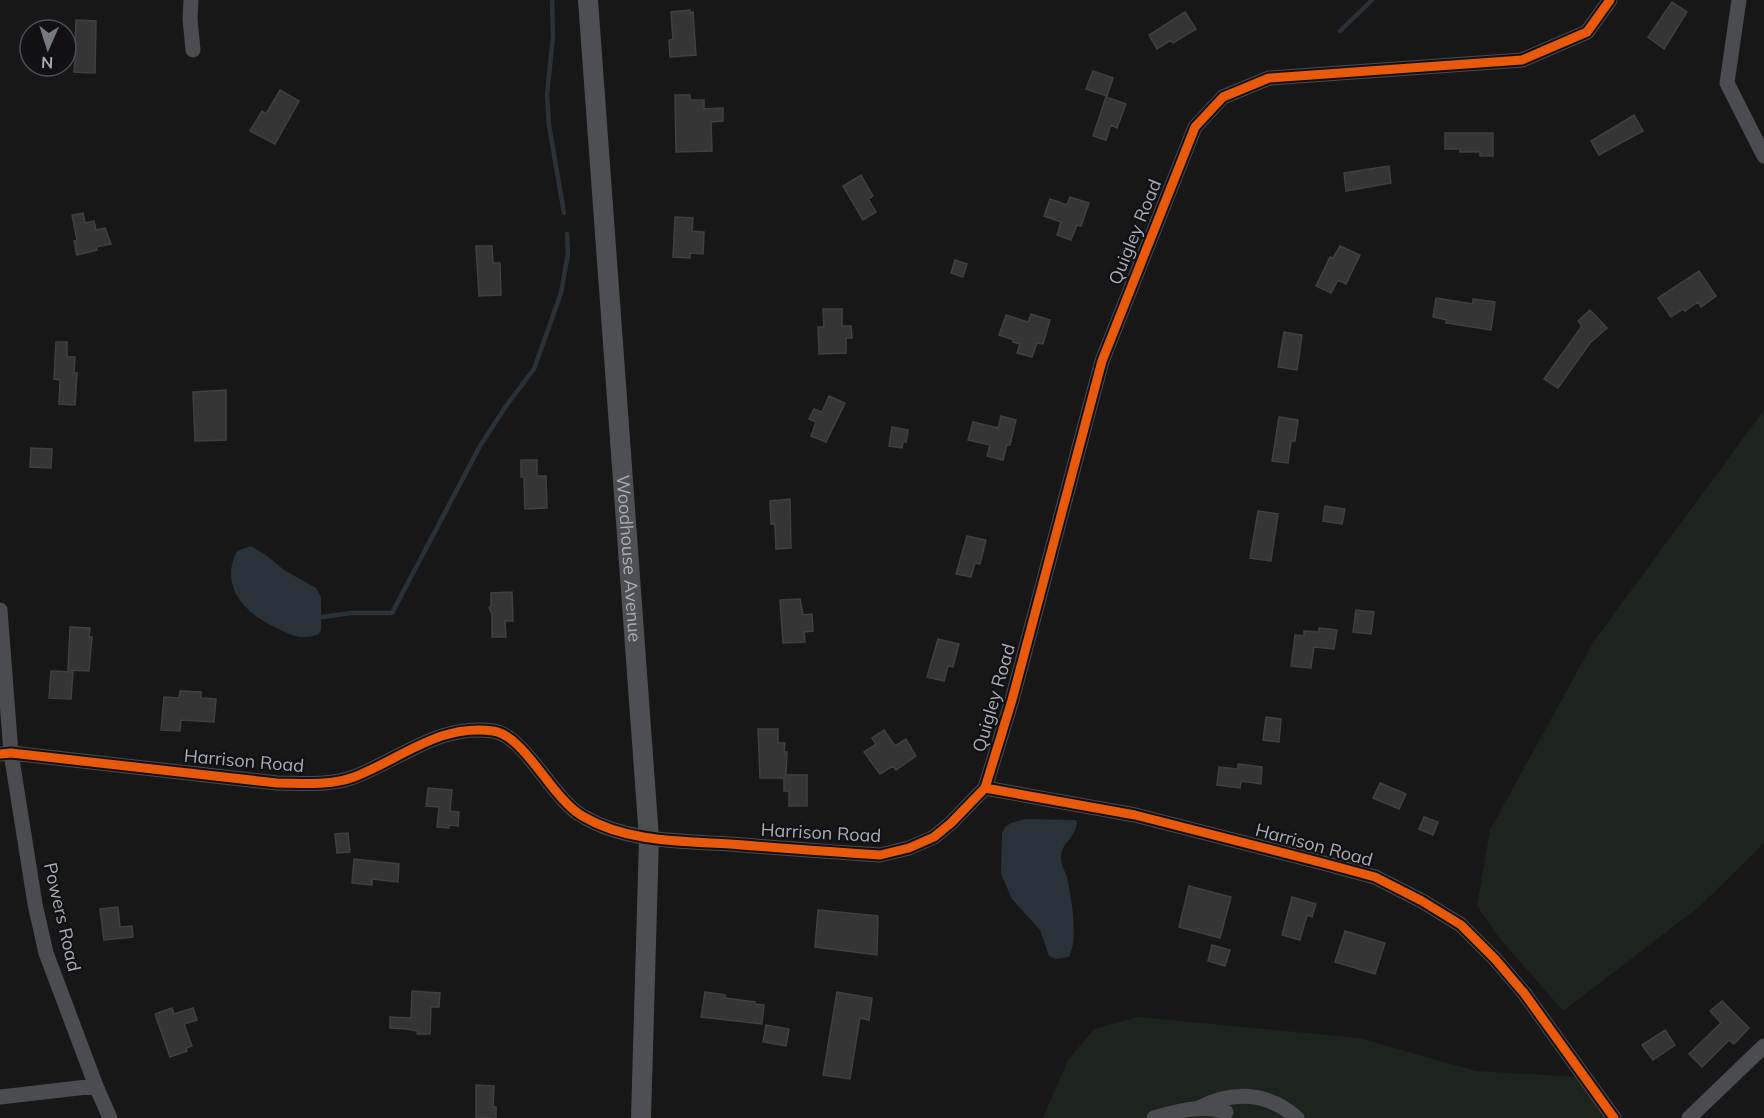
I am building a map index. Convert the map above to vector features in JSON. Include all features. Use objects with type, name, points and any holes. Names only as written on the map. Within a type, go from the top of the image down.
[{"type":"main road","name":"Woodhouse Avenue","points":[[588,0],[649,838],[641,1118]]},
{"type":"street","points":[[191,0],[193,50]]},
{"type":"street","name":"Quigley Road","points":[[985,788],[1015,689],[1102,361],[1195,127],[1223,98],[1269,78],[1522,60],[1587,32],[1611,0]]},
{"type":"street","points":[[1739,0],[1727,83],[1764,156]]},
{"type":"street","points":[[0,610],[6,754]]},
{"type":"street","name":"Harrison Road","points":[[6,754],[277,783],[319,783],[352,778],[429,740],[464,729],[496,731],[515,741],[555,793],[582,817],[605,827],[649,838],[879,855],[909,848],[934,837],[985,788],[1135,815],[1375,877],[1422,901],[1461,925],[1495,959],[1524,993],[1614,1118]]},
{"type":"street","name":"Powers Road","points":[[6,754],[46,954],[110,1118]]},
{"type":"street","points":[[1689,1118],[1764,1046]]},
{"type":"street","points":[[0,1097],[96,1086]]},
{"type":"street","points":[[1154,1118],[1199,1108],[1223,1098],[1246,1096],[1279,1104],[1297,1118]]},
{"type":"street","points":[[1199,1108],[1214,1108],[1226,1112]]},
{"type":"shaded area","points":[[1764,410],[1764,843],[1699,907],[1563,1011],[1497,935],[1477,906],[1490,830],[1594,641]]},
{"type":"shaded area","points":[[251,546],[284,570],[316,588],[321,597],[319,634],[302,637],[288,634],[256,616],[239,599],[231,577],[232,564],[237,551]]},
{"type":"shaded area","points":[[1025,819],[1077,821],[1074,833],[1061,853],[1062,866],[1067,877],[1074,928],[1069,957],[1056,959],[1049,956],[1040,930],[1012,899],[1001,874],[1002,833],[1011,823]]},
{"type":"shaded area","points":[[1138,1017],[1359,1038],[1476,1071],[1577,1077],[1607,1118],[1043,1118],[1068,1060],[1094,1029]]},
{"type":"building","points":[[1672,2],[1687,12],[1664,49],[1648,37]]},
{"type":"building","points":[[690,10],[690,13],[693,12],[696,55],[670,57],[669,40],[673,39],[671,12]]},
{"type":"building","points":[[1185,12],[1196,29],[1173,43],[1171,40],[1157,49],[1149,35]]},
{"type":"building","points":[[78,20],[96,21],[95,73],[78,72]]},
{"type":"building","points":[[1093,71],[1113,78],[1107,96],[1086,89]]},
{"type":"building","points":[[280,90],[299,101],[275,144],[250,131],[262,111],[266,114]]},
{"type":"building","points":[[675,95],[690,95],[690,100],[704,100],[704,109],[723,108],[723,121],[711,122],[712,151],[676,152]]},
{"type":"building","points":[[1106,97],[1126,104],[1117,128],[1111,125],[1106,140],[1093,136]]},
{"type":"building","points":[[1634,115],[1643,131],[1599,155],[1591,141]]},
{"type":"building","points":[[1445,133],[1493,133],[1493,156],[1480,156],[1480,152],[1460,152],[1460,149],[1445,149]]},
{"type":"building","points":[[1389,166],[1391,183],[1346,191],[1344,173]]},
{"type":"building","points":[[861,175],[873,196],[868,199],[876,212],[863,220],[843,186]]},
{"type":"building","points":[[1070,197],[1089,203],[1081,226],[1077,225],[1071,240],[1057,235],[1061,222],[1044,216],[1050,199],[1067,205]]},
{"type":"building","points":[[83,213],[85,223],[94,221],[96,230],[105,228],[111,244],[77,255],[74,241],[77,240],[72,215]]},
{"type":"building","points":[[675,217],[693,218],[692,231],[704,232],[703,254],[690,253],[690,258],[673,257]]},
{"type":"building","points":[[476,246],[492,246],[493,263],[500,263],[501,295],[479,296]]},
{"type":"building","points":[[1340,246],[1360,255],[1346,284],[1338,280],[1331,293],[1316,286],[1330,257],[1333,258]]},
{"type":"building","points":[[955,260],[967,264],[963,277],[951,273]]},
{"type":"building","points":[[1699,271],[1716,296],[1701,307],[1698,302],[1671,317],[1658,298]]},
{"type":"building","points":[[1436,298],[1473,304],[1473,299],[1495,302],[1491,330],[1446,323],[1447,320],[1433,317]]},
{"type":"building","points":[[823,309],[842,309],[842,326],[851,326],[852,338],[846,338],[846,353],[819,354],[818,327],[824,327]]},
{"type":"building","points":[[1590,310],[1607,328],[1590,343],[1558,388],[1544,379],[1582,326],[1578,321]]},
{"type":"building","points":[[1031,314],[1050,320],[1043,344],[1037,343],[1032,357],[1017,353],[1020,344],[999,335],[1006,315],[1028,322]]},
{"type":"building","points":[[1284,332],[1302,335],[1297,370],[1278,367]]},
{"type":"building","points":[[56,342],[67,342],[67,357],[75,357],[74,373],[77,373],[75,405],[59,404],[60,380],[54,379]]},
{"type":"building","points":[[226,390],[226,440],[195,441],[193,392]]},
{"type":"building","points":[[829,396],[845,403],[826,442],[811,436],[816,422],[809,419],[814,409],[822,412]]},
{"type":"building","points":[[1001,416],[1016,420],[1010,445],[1007,445],[1003,460],[987,456],[990,445],[968,440],[973,422],[998,428]]},
{"type":"building","points":[[1279,417],[1298,420],[1295,441],[1291,441],[1288,463],[1272,461]]},
{"type":"building","points":[[892,427],[908,430],[906,442],[903,442],[902,448],[889,446]]},
{"type":"building","points":[[31,448],[52,449],[51,468],[30,467]]},
{"type":"building","points":[[521,460],[537,460],[537,476],[546,476],[547,508],[525,509]]},
{"type":"building","points":[[790,499],[791,548],[776,549],[775,524],[771,524],[770,501]]},
{"type":"building","points":[[1325,506],[1345,509],[1342,524],[1323,521]]},
{"type":"building","points":[[1258,511],[1278,514],[1271,561],[1250,558]]},
{"type":"building","points":[[967,536],[986,540],[980,564],[975,563],[971,577],[956,574]]},
{"type":"building","points":[[512,592],[513,621],[505,621],[506,637],[492,637],[492,614],[489,608],[491,593]]},
{"type":"building","points":[[800,599],[803,615],[812,614],[813,631],[804,632],[805,642],[783,643],[780,600]]},
{"type":"building","points":[[1356,610],[1374,612],[1371,634],[1353,632]]},
{"type":"building","points":[[70,627],[90,628],[89,637],[92,637],[89,671],[68,670]]},
{"type":"building","points":[[1319,628],[1337,630],[1334,649],[1314,647],[1311,668],[1291,666],[1295,635],[1304,636],[1304,631],[1319,632]]},
{"type":"building","points":[[938,639],[959,644],[953,667],[948,666],[944,681],[927,677]]},
{"type":"building","points":[[51,671],[73,672],[71,699],[49,698]]},
{"type":"building","points":[[180,691],[201,692],[201,698],[216,699],[214,722],[181,720],[180,731],[161,730],[164,697],[179,698]]},
{"type":"building","points":[[1266,717],[1281,719],[1279,742],[1263,740]]},
{"type":"building","points":[[758,729],[778,729],[778,743],[785,743],[784,752],[787,752],[786,775],[807,775],[807,806],[789,806],[789,791],[784,791],[784,778],[760,778]]},
{"type":"building","points":[[884,730],[895,746],[906,739],[916,756],[896,770],[893,766],[880,774],[864,752],[876,744],[872,738]]},
{"type":"building","points":[[1238,764],[1262,767],[1261,784],[1241,781],[1240,788],[1217,785],[1219,767],[1238,769]]},
{"type":"building","points":[[1380,783],[1406,794],[1399,809],[1373,798]]},
{"type":"building","points":[[428,788],[452,790],[450,811],[459,812],[458,826],[437,827],[439,807],[426,806]]},
{"type":"building","points":[[1424,817],[1438,822],[1433,835],[1419,829]]},
{"type":"building","points":[[348,833],[350,852],[337,853],[335,834]]},
{"type":"building","points":[[354,859],[399,864],[398,882],[372,879],[372,885],[352,883]]},
{"type":"building","points":[[1189,886],[1231,897],[1220,938],[1179,927]]},
{"type":"building","points":[[1292,897],[1316,904],[1312,917],[1307,915],[1300,940],[1282,935]]},
{"type":"building","points":[[118,907],[120,927],[132,926],[133,937],[104,940],[100,909]]},
{"type":"building","points":[[818,910],[878,916],[877,955],[815,947]]},
{"type":"building","points":[[1345,931],[1385,943],[1375,974],[1335,962]]},
{"type":"building","points":[[1212,945],[1230,950],[1225,966],[1208,961]]},
{"type":"building","points":[[412,991],[440,993],[439,1007],[431,1007],[430,1034],[417,1034],[418,1031],[390,1028],[390,1017],[411,1018]]},
{"type":"building","points":[[705,992],[764,1005],[762,1024],[701,1017]]},
{"type":"building","points":[[837,992],[872,998],[869,1020],[860,1018],[850,1079],[823,1075]]},
{"type":"building","points":[[1722,1001],[1749,1028],[1734,1044],[1729,1040],[1702,1067],[1689,1054],[1721,1023],[1710,1011]]},
{"type":"building","points":[[172,1008],[174,1014],[193,1008],[197,1020],[184,1024],[192,1046],[186,1048],[187,1051],[170,1057],[155,1014]]},
{"type":"building","points":[[766,1025],[789,1029],[786,1046],[763,1042]]},
{"type":"building","points":[[1665,1030],[1675,1045],[1653,1060],[1642,1045]]},
{"type":"building","points":[[476,1085],[494,1086],[493,1107],[496,1107],[496,1118],[476,1118]]},
{"type":"waterway","points":[[552,0],[553,36],[547,95],[549,125],[564,213]]},
{"type":"waterway","points":[[1340,31],[1372,0]]},
{"type":"waterway","points":[[322,617],[351,613],[392,613],[480,446],[534,369],[561,293],[568,254],[567,234]]},
{"type":"cycle path","points":[[0,754],[11,753],[277,783],[316,783],[335,782],[354,777],[438,737],[474,730],[493,731],[505,735],[516,744],[572,809],[601,825],[636,836],[674,841],[880,855],[909,848],[934,837],[985,788],[1012,700],[1102,361],[1195,127],[1223,97],[1269,78],[1522,60],[1587,32],[1610,0]]},
{"type":"cycle path","points":[[985,788],[1135,815],[1323,863],[1375,877],[1422,901],[1461,925],[1495,959],[1524,993],[1614,1118]]}]
